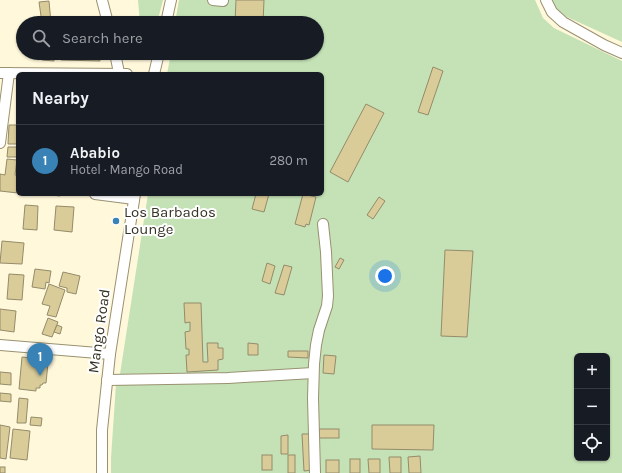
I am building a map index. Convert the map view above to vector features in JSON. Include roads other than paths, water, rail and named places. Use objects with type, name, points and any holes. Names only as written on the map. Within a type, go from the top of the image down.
[{"type":"street","points":[[102,0],[106,16]]},
{"type":"street","points":[[168,16],[171,0]]},
{"type":"street","points":[[212,0],[223,1]]},
{"type":"street","points":[[546,0],[552,12],[563,22],[604,45],[622,53]]},
{"type":"street","points":[[117,60],[122,72]]},
{"type":"street","points":[[154,72],[157,60]]},
{"type":"street","points":[[0,143],[5,73],[16,73]]},
{"type":"street","name":"Mango Road","points":[[102,473],[102,430],[110,354],[135,196]]},
{"type":"street","points":[[315,473],[313,373],[316,344],[327,306],[328,296],[323,224]]},
{"type":"street","points":[[0,345],[110,354]]},
{"type":"street","points":[[107,380],[228,378],[313,373]]},
{"type":"place","name":"Los Barbados Lounge","points":[[116,221]]},
{"type":"place","name":"Ababio","points":[[40,376]]}]
